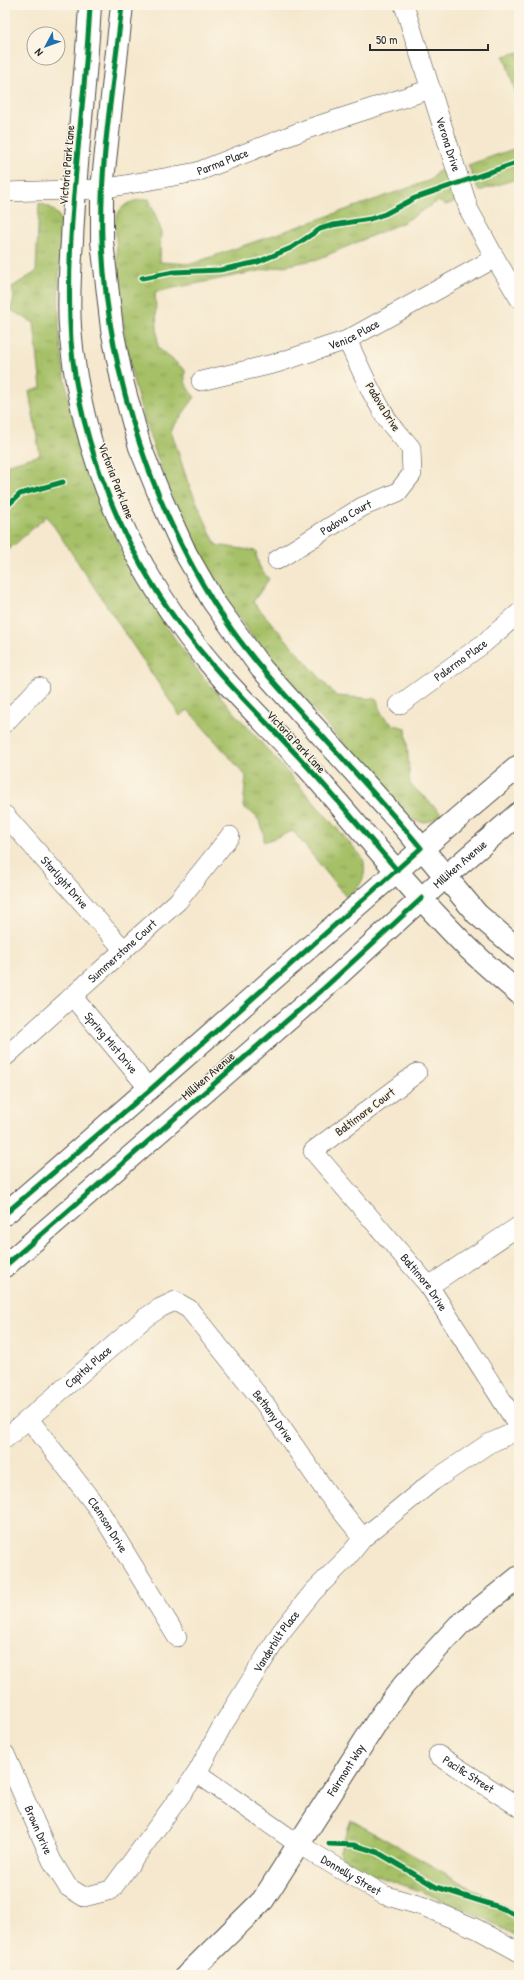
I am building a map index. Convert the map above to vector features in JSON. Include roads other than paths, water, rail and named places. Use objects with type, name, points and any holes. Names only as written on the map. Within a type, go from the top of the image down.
[{"type":"street","name":"Victoria Park Lane","points":[[90,5],[88,58],[74,190],[69,289],[70,324],[79,397],[90,441],[123,529],[143,569],[177,621],[219,674],[294,752],[465,945],[519,993]]},
{"type":"street","name":"Victoria Park Lane","points":[[122,5],[102,189],[102,241],[107,293],[123,385],[140,447],[162,502],[186,554],[213,601],[261,668],[421,848],[477,914],[519,950]]},
{"type":"street","name":"Verona Drive","points":[[404,5],[469,210],[519,298]]},
{"type":"street","name":"Parma Place","points":[[5,192],[102,189],[197,172],[307,129],[431,89]]},
{"type":"street","name":"Venice Place","points":[[201,381],[277,363],[347,340],[495,258]]},
{"type":"street","name":"Padova Drive","points":[[347,340],[374,397],[388,421],[411,448],[412,474]]},
{"type":"street","name":"Padova Court","points":[[276,560],[356,510],[398,492],[412,474]]},
{"type":"street","name":"Palermo Place","points":[[399,705],[483,644],[519,613]]},
{"type":"street","points":[[5,723],[39,687]]},
{"type":"street","points":[[5,1214],[150,1090],[421,848],[519,766]]},
{"type":"street","name":"Milliken Avenue","points":[[5,1266],[322,990],[445,877],[519,813]]},
{"type":"street","name":"Starlight Drive","points":[[5,815],[124,950]]},
{"type":"street","name":"Summerstone Court","points":[[5,1057],[178,901],[230,836]]},
{"type":"street","name":"Spring Mist Drive","points":[[72,996],[150,1090]]},
{"type":"street","name":"Baltimore Court","points":[[313,1151],[416,1073]]},
{"type":"street","name":"Baltimore Drive","points":[[313,1151],[429,1286],[519,1427]]},
{"type":"street","points":[[429,1286],[519,1226]]},
{"type":"street","name":"Capitol Place","points":[[5,1439],[145,1318],[160,1308],[175,1301]]},
{"type":"street","name":"Bethany Drive","points":[[175,1301],[189,1309],[265,1404],[328,1493],[363,1538]]},
{"type":"street","name":"Clemson Drive","points":[[28,1419],[99,1510],[177,1637]]},
{"type":"street","name":"Vanderbilt Place","points":[[84,1897],[111,1890],[197,1773],[221,1728],[281,1632],[313,1592],[347,1558],[363,1538],[433,1481],[488,1444],[519,1430]]},
{"type":"street","name":"Fairmont Way","points":[[187,1975],[262,1900],[378,1720],[403,1686],[459,1625],[519,1576]]},
{"type":"street","name":"Brown Drive","points":[[5,1754],[52,1860],[68,1887],[84,1897]]},
{"type":"street","name":"Pacific Street","points":[[438,1755],[519,1807]]},
{"type":"street","name":"Donnelly Street","points":[[197,1773],[298,1844],[384,1895],[425,1907],[477,1929],[519,1952]]}]
